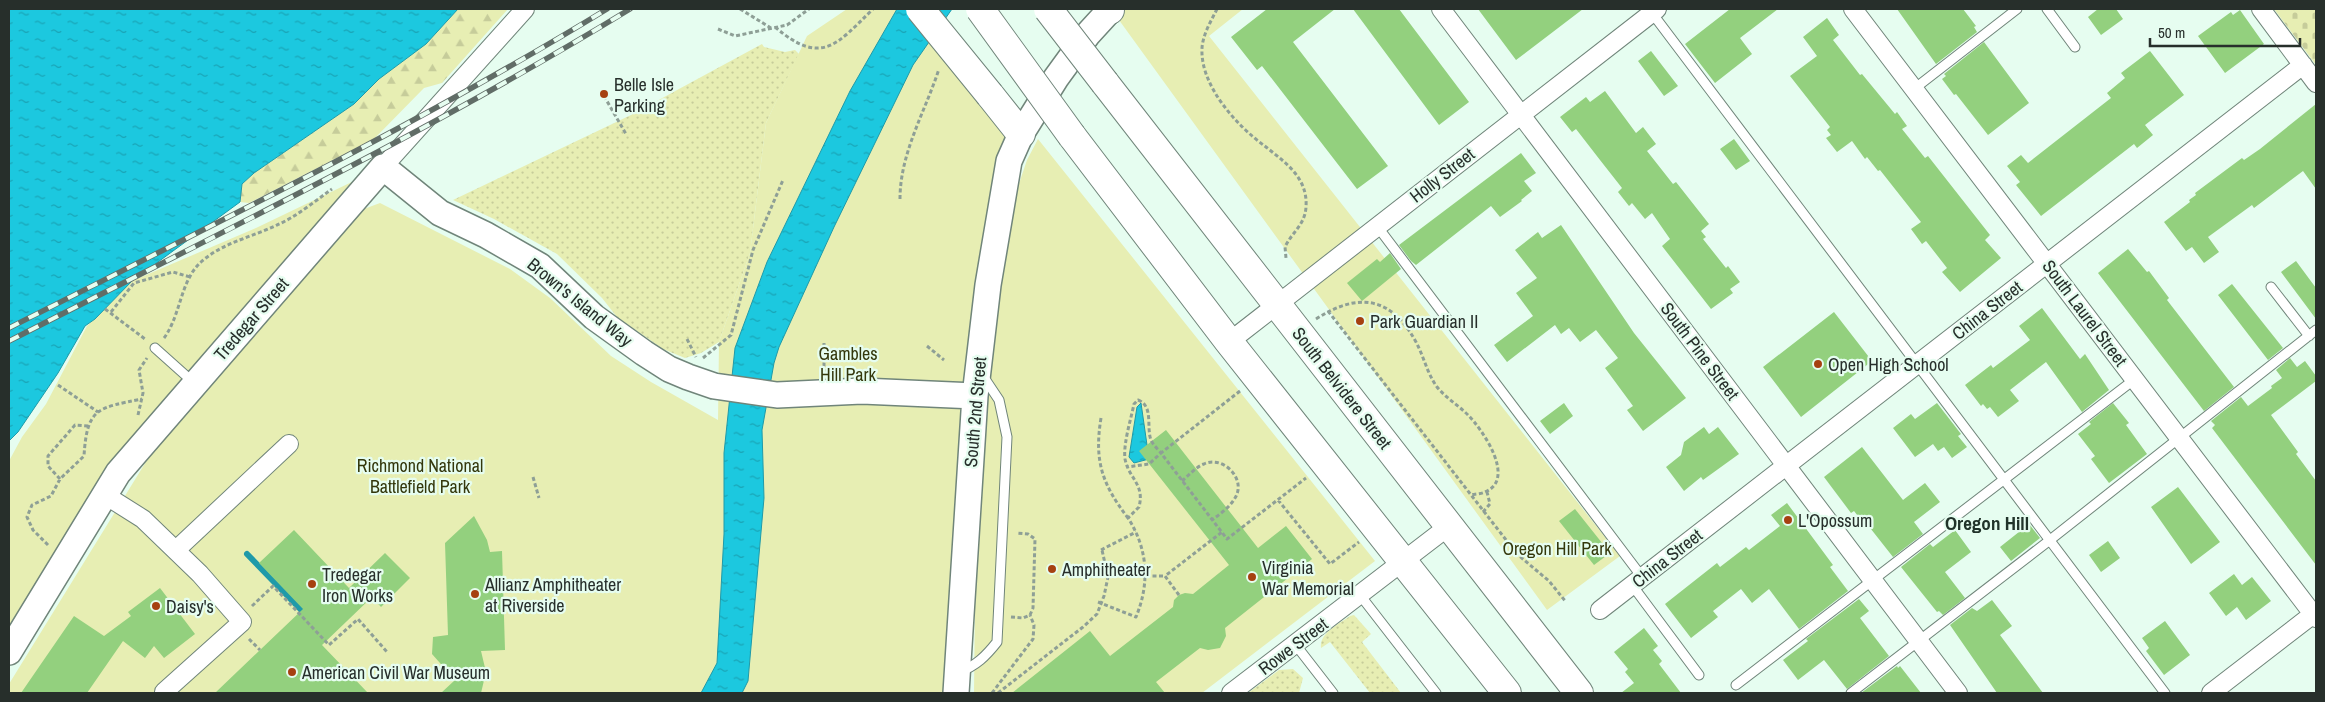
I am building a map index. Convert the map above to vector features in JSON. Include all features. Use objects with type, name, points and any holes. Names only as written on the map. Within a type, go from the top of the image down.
[{"type":"main road","points":[[920,9],[1021,134]]},
{"type":"main road","points":[[980,9],[1072,136],[1229,342],[1508,693]]},
{"type":"main road","name":"South Belvidere Street","points":[[1048,9],[1579,693]]},
{"type":"street","name":"Tredegar Street","points":[[9,652],[118,473],[383,167],[524,9]]},
{"type":"street","name":"South 2nd Street","points":[[956,683],[975,396],[988,285],[1008,168],[1021,134],[1056,78],[1091,30],[1110,9]]},
{"type":"street","name":"South Pine Street","points":[[1442,9],[1958,693]]},
{"type":"street","name":"South Laurel Street","points":[[1853,9],[2315,615]]},
{"type":"street","points":[[2261,9],[2316,83]]},
{"type":"street","name":"Holly Street","points":[[1229,342],[1654,11]]},
{"type":"street","name":"China Street","points":[[1600,610],[2303,65]]},
{"type":"street","name":"Brown's Island Way","points":[[383,167],[440,213],[486,235],[540,266],[594,317],[669,369],[714,386],[777,395],[862,392],[975,396]]},
{"type":"street","points":[[176,550],[289,444]]},
{"type":"street","points":[[104,495],[143,519],[176,550],[242,622],[164,692]]},
{"type":"street","name":"Rowe Street","points":[[1231,693],[1449,526]]},
{"type":"street","points":[[2211,693],[2315,615]]},
{"type":"lane","points":[[1914,89],[2017,9]]},
{"type":"lane","points":[[2047,9],[2075,47]]},
{"type":"lane","points":[[1654,11],[2165,693]]},
{"type":"lane","points":[[1377,226],[1637,581],[1699,675]]},
{"type":"lane","points":[[1851,693],[2050,540],[2312,333],[2271,287]]},
{"type":"lane","points":[[155,348],[195,384]]},
{"type":"lane","points":[[956,683],[986,656],[997,642],[999,616],[1007,437],[998,400],[978,368]]},
{"type":"lane","points":[[1736,685],[2135,379]]},
{"type":"lane","points":[[1360,595],[1436,693]]},
{"type":"lane","points":[[1295,644],[1333,693]]},
{"type":"path","points":[[740,9],[785,36],[810,48],[823,49],[833,45],[853,30],[873,9]]},
{"type":"path","points":[[718,29],[735,36],[787,25],[809,9]]},
{"type":"path","points":[[1217,9],[1208,28],[1202,48],[1204,66],[1210,82],[1223,103],[1244,128],[1293,169],[1305,191],[1305,214],[1298,229],[1285,247],[1286,258]]},
{"type":"path","points":[[900,199],[900,184],[911,139],[940,63]]},
{"type":"path","points":[[604,96],[626,134]]},
{"type":"path","points":[[687,339],[698,362],[731,335],[753,250],[783,180]]},
{"type":"path","points":[[138,417],[142,399],[139,370],[173,326],[190,277],[201,262],[235,241],[279,225],[333,189]]},
{"type":"path","points":[[111,312],[134,283],[173,272],[190,277]]},
{"type":"path","points":[[1316,319],[1342,304],[1364,301],[1376,304],[1400,319],[1417,343],[1431,377],[1439,388],[1469,416],[1487,440],[1495,457],[1498,470],[1496,481],[1487,492],[1470,496]]},
{"type":"path","points":[[105,309],[155,348]]},
{"type":"path","points":[[1328,311],[1516,554],[1549,581],[1566,602]]},
{"type":"path","points":[[824,343],[824,378]]},
{"type":"path","points":[[928,346],[944,360]]},
{"type":"path","points":[[58,385],[98,412]]},
{"type":"path","points":[[1127,466],[1149,464],[1243,389]]},
{"type":"path","points":[[52,548],[33,530],[27,517],[32,505],[51,496],[60,479],[84,456],[90,418],[107,406],[142,399]]},
{"type":"path","points":[[1128,518],[1139,507],[1142,498],[1140,489],[1127,466],[1125,456],[1134,404],[1138,400],[1144,402],[1148,408],[1151,441],[1227,539],[1311,474]]},
{"type":"path","points":[[1100,603],[1136,617],[1141,604],[1146,576],[1142,544],[1128,518],[1115,501],[1104,479],[1098,460],[1097,440],[1101,418]]},
{"type":"path","points":[[60,479],[48,466],[48,456],[74,425],[88,426]]},
{"type":"path","points":[[1182,481],[1204,464],[1212,462],[1226,466],[1231,471],[1238,482],[1236,498],[1212,520]]},
{"type":"path","points":[[533,477],[539,498]]},
{"type":"path","points":[[1483,512],[1490,504],[1487,492]]},
{"type":"path","points":[[1278,500],[1330,564],[1362,540]]},
{"type":"path","points":[[998,693],[1090,621],[1100,603],[1108,576],[1101,550],[1136,532]]},
{"type":"path","points":[[1146,576],[1164,576],[1222,532]]},
{"type":"path","points":[[999,616],[1023,618],[1030,615],[1034,608],[1035,539],[1028,534],[1003,533]]},
{"type":"path","points":[[1164,576],[1180,595]]},
{"type":"path","points":[[239,618],[273,586],[329,646],[358,619],[388,653]]},
{"type":"path","points":[[992,693],[1033,639],[1034,625],[1030,615]]},
{"type":"green space","points":[[458,9],[508,9],[442,83],[424,88],[374,139],[249,203],[240,202],[242,184],[254,173],[354,104],[379,79],[426,44]]},
{"type":"green space","points":[[847,9],[920,9],[990,95],[1013,151],[956,693],[9,693],[9,684],[152,452],[364,209],[380,203],[510,269],[550,298],[611,356],[651,382],[718,420],[719,342],[750,253],[766,123],[807,36]]},
{"type":"green space","name":"Oregon Hill Park","points":[[1111,9],[1243,9],[1209,36],[1620,556],[1547,610]]},
{"type":"green space","points":[[2274,9],[2316,9],[2316,65]]},
{"type":"green space","points":[[762,44],[764,47],[785,52],[795,50],[799,54],[766,123],[750,253],[719,342],[701,353],[685,358],[663,349],[617,317],[602,298],[557,254],[494,219],[453,200],[631,115]]},
{"type":"green space","points":[[1038,139],[1375,561],[1202,693],[974,693],[976,502],[1002,234],[1027,160]]},
{"type":"green space","points":[[383,167],[118,473],[9,648],[9,461],[22,437],[46,404],[87,326],[132,281],[256,228]]},
{"type":"green space","points":[[1354,615],[1371,634],[1362,642],[1401,693],[1370,693],[1330,642],[1321,648],[1321,643],[1326,633]]},
{"type":"green space","points":[[1293,669],[1303,678],[1299,693],[1248,693],[1279,670]]},
{"type":"water","points":[[9,9],[458,9],[426,44],[379,79],[354,104],[254,173],[242,184],[240,202],[132,281],[95,319],[85,326],[58,373],[18,432],[9,441]]},
{"type":"water","points":[[897,9],[952,9],[913,65],[834,227],[779,347],[774,363],[762,430],[764,498],[748,681],[742,693],[701,693],[717,663],[724,534],[724,453],[735,348],[767,262],[850,91]]},
{"type":"water","points":[[1141,403],[1149,459],[1134,463],[1129,457],[1137,407]]},
{"type":"building","points":[[1267,9],[1335,9],[1293,42],[1388,166],[1357,189],[1262,66],[1257,70],[1231,37]]},
{"type":"building","points":[[1353,9],[1399,9],[1469,102],[1439,125]]},
{"type":"building","points":[[1478,9],[1583,9],[1516,60]]},
{"type":"building","points":[[1730,9],[1778,9],[1740,38],[1752,54],[1715,83],[1685,44]]},
{"type":"building","points":[[1897,9],[1963,9],[1976,26],[1974,27],[1977,32],[1936,64]]},
{"type":"building","points":[[2098,9],[2116,9],[2123,19],[2101,35],[2088,17]]},
{"type":"building","points":[[2240,10],[2264,44],[2225,73],[2198,36],[2231,12],[2233,15]]},
{"type":"building","points":[[1827,18],[1839,35],[1833,40],[1860,75],[1862,74],[1895,114],[1897,112],[1907,126],[1902,129],[1925,158],[1928,156],[1990,235],[1985,240],[2001,258],[1960,292],[1942,272],[1947,268],[1926,241],[1922,244],[1911,229],[1921,222],[1880,170],[1878,171],[1867,157],[1865,159],[1852,141],[1837,152],[1826,138],[1831,135],[1827,130],[1830,127],[1790,76],[1817,56],[1803,37]]},
{"type":"building","points":[[1984,42],[2029,103],[1988,135],[1942,79],[1946,76],[1944,74]]},
{"type":"building","points":[[1651,51],[1678,86],[1664,96],[1638,61]]},
{"type":"building","points":[[2150,51],[2184,95],[2145,125],[2153,135],[2137,148],[2134,144],[2041,216],[2016,185],[2020,182],[2007,166],[2021,155],[2028,163],[2111,98],[2107,93],[2125,78],[2121,73]]},
{"type":"building","points":[[1605,91],[1636,133],[1643,127],[1656,144],[1647,151],[1673,184],[1676,182],[1709,224],[1701,231],[1706,237],[1703,239],[1740,282],[1730,289],[1733,293],[1711,309],[1662,246],[1670,239],[1652,213],[1645,219],[1632,203],[1629,206],[1618,192],[1622,188],[1576,129],[1572,132],[1560,117],[1586,97],[1590,102]]},
{"type":"building","points":[[2316,104],[2316,189],[2303,171],[2254,208],[2252,205],[2208,237],[2219,252],[2204,263],[2192,247],[2186,251],[2164,222],[2190,202],[2189,200],[2196,195],[2195,193],[2242,158],[2244,160],[2260,149]]},
{"type":"building","points":[[1734,139],[1750,161],[1736,170],[1720,149]]},
{"type":"building","points":[[1521,153],[1536,173],[1524,181],[1532,191],[1522,201],[1500,217],[1491,206],[1416,265],[1411,261],[1399,245]]},
{"type":"building","points":[[1561,225],[1634,333],[1686,398],[1643,431],[1627,410],[1633,406],[1605,368],[1618,358],[1596,330],[1580,342],[1569,328],[1561,334],[1555,325],[1507,362],[1494,345],[1533,316],[1516,293],[1537,278],[1515,250],[1538,232],[1542,238]]},
{"type":"building","points":[[2128,249],[2147,272],[2149,271],[2169,298],[2167,300],[2234,387],[2204,411],[2098,273]]},
{"type":"building","points":[[1390,253],[1401,269],[1362,301],[1347,283],[1377,259],[1380,262]]},
{"type":"building","points":[[2296,261],[2316,288],[2316,319],[2281,272]]},
{"type":"building","points":[[2232,284],[2283,348],[2268,360],[2218,295]]},
{"type":"building","points":[[2042,308],[2080,359],[2085,354],[2109,390],[2082,412],[2046,362],[2010,390],[2019,401],[1998,417],[1990,407],[1987,409],[1983,404],[1981,406],[1965,385],[1991,365],[1993,368],[2030,340],[2019,326]]},
{"type":"building","name":"Open High School","points":[[1834,312],[1872,361],[1801,417],[1763,367]]},
{"type":"building","points":[[2290,358],[2297,367],[2305,361],[2316,376],[2316,381],[2271,415],[2316,481],[2316,565],[2212,428],[2215,425],[2211,421],[2241,397],[2248,406],[2272,388],[2271,386],[2282,378],[2276,370]]},
{"type":"building","points":[[1564,403],[1573,416],[1550,434],[1540,421]]},
{"type":"building","points":[[1937,403],[1961,434],[1958,436],[1967,447],[1952,458],[1944,447],[1938,451],[1933,444],[1915,457],[1893,428],[1911,414],[1915,419]]},
{"type":"building","points":[[2113,403],[2129,423],[2126,425],[2147,454],[2109,483],[2091,459],[2095,456],[2078,434],[2091,424],[2089,422]]},
{"type":"building","points":[[1704,427],[1709,434],[1718,427],[1739,454],[1703,480],[1701,477],[1684,491],[1666,467],[1681,455],[1684,442]]},
{"type":"building","name":"Virginia War Memorial","points":[[1166,430],[1258,548],[1286,526],[1312,559],[1225,628],[1226,636],[1220,648],[1208,650],[1200,648],[1156,682],[1165,693],[1012,693],[1090,631],[1110,656],[1173,607],[1174,600],[1179,595],[1185,593],[1193,594],[1229,565],[1139,451]]},
{"type":"building","points":[[1862,447],[1903,500],[1925,483],[1940,502],[1914,522],[1923,534],[1893,557],[1867,524],[1865,525],[1854,511],[1851,513],[1824,477]]},
{"type":"building","points":[[2178,487],[2220,542],[2191,564],[2151,507]]},
{"type":"building","points":[[1787,503],[1833,565],[1830,567],[1848,591],[1799,629],[1769,589],[1752,603],[1741,589],[1713,611],[1718,617],[1691,638],[1665,604],[1717,563],[1720,567],[1746,547],[1749,550],[1780,526],[1771,515]]},
{"type":"building","points":[[1575,509],[1610,553],[1594,565],[1559,521]]},
{"type":"building","name":"Allianz Amphitheater at Riverside","points":[[474,516],[487,540],[490,552],[502,551],[505,650],[481,651],[486,672],[481,693],[441,693],[455,680],[432,654],[433,637],[448,635],[445,543]]},
{"type":"building","points":[[2029,524],[2040,538],[2011,561],[2000,547]]},
{"type":"building","points":[[294,530],[349,588],[385,553],[410,578],[381,607],[372,597],[322,645],[368,693],[215,693],[303,609],[259,563]]},
{"type":"building","points":[[1955,530],[1971,552],[1945,572],[1965,598],[1943,615],[1939,611],[1937,612],[1901,567],[1930,544],[1933,547]]},
{"type":"building","points":[[2108,541],[2120,558],[2101,572],[2089,555]]},
{"type":"building","points":[[2234,574],[2242,585],[2252,577],[2271,601],[2246,620],[2237,607],[2226,616],[2209,593]]},
{"type":"building","points":[[160,588],[195,634],[164,658],[154,646],[145,658],[123,641],[87,693],[21,693],[74,616],[104,636],[131,616],[128,612]]},
{"type":"building","points":[[1859,599],[1869,611],[1860,618],[1889,656],[1847,689],[1824,660],[1798,680],[1783,660],[1808,641],[1806,639]]},
{"type":"building","points":[[1992,600],[2012,626],[2000,635],[2043,693],[1997,693],[1950,625],[1972,608],[1977,611]]},
{"type":"building","points":[[2165,621],[2190,655],[2164,675],[2146,651],[2149,648],[2142,638]]},
{"type":"building","points":[[1644,628],[1658,646],[1653,650],[1662,661],[1659,664],[1681,693],[1621,693],[1634,683],[1625,672],[1628,669],[1614,652]]},
{"type":"building","points":[[1897,666],[1898,668],[1900,666],[1921,693],[1861,693]]},
{"type":"waterway","points":[[247,554],[307,616]]},
{"type":"railway","points":[[9,328],[386,135],[607,9]]},
{"type":"railway","points":[[9,341],[400,140],[478,98],[630,9]]},
{"type":"place","name":"Belle Isle Parking","points":[[604,94]]},
{"type":"place","name":"Park Guardian II","points":[[1360,321]]},
{"type":"place","name":"Open High School","points":[[1818,364]]},
{"type":"place","name":"L'Opossum","points":[[1788,520]]},
{"type":"place","name":"Amphitheater","points":[[1052,569]]},
{"type":"place","name":"Virginia War Memorial","points":[[1252,577]]},
{"type":"place","name":"Tredegar Iron Works","points":[[312,584]]},
{"type":"place","name":"Allianz Amphitheater at Riverside","points":[[475,594]]},
{"type":"place","name":"Daisy's","points":[[156,606]]},
{"type":"place","name":"American Civil War Museum","points":[[292,672]]},
{"type":"district","name":"Oregon Hill","points":[[1987,523]]},
{"type":"park label","name":"Gambles Hill Park","points":[[848,363]]},
{"type":"park label","name":"Richmond National Battlefield Park","points":[[420,475]]}]
